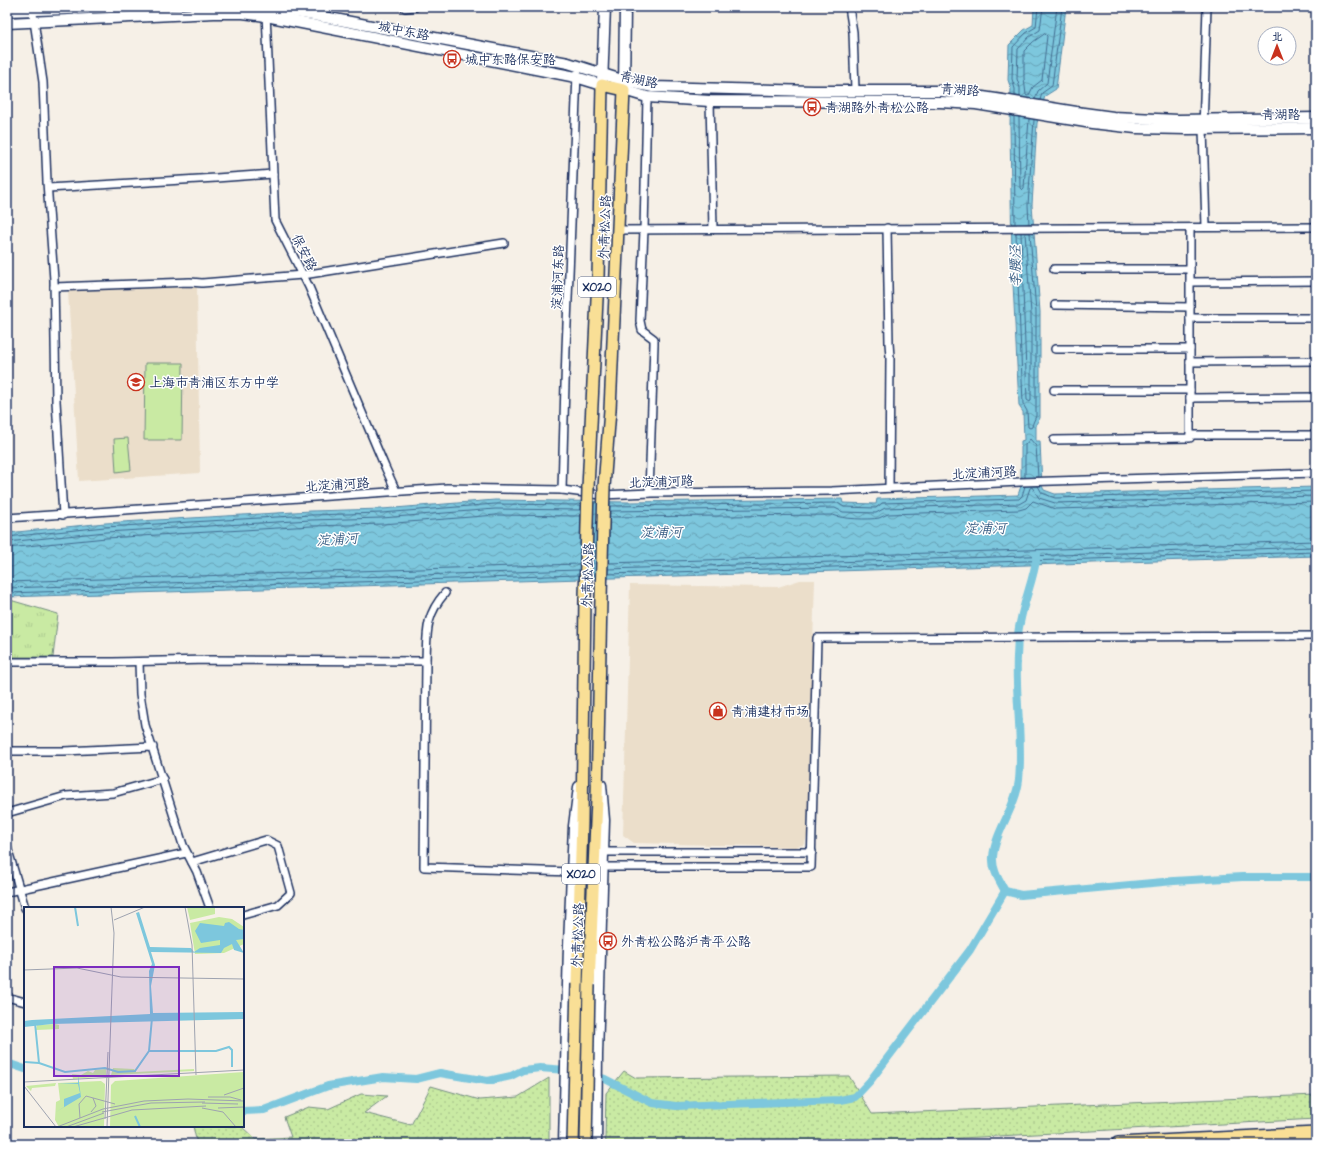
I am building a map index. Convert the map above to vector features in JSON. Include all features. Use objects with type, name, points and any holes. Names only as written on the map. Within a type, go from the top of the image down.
[{"type":"highway","points":[[1118,1144],[1316,1134]]},
{"type":"main road","points":[[7,11],[126,7]]},
{"type":"main road","name":"外青松公路","points":[[573,1144],[582,835],[588,488],[598,278],[605,7]]},
{"type":"main road","name":"外青松公路","points":[[593,1143],[589,985],[597,769],[604,487],[610,410],[618,230],[624,86],[625,7]]},
{"type":"main road","name":"城中东路","points":[[7,23],[214,13],[243,13],[265,10],[347,22],[568,63],[577,66],[602,80]]},
{"type":"main road","name":"城中东路","points":[[265,10],[576,77],[602,80]]},
{"type":"main road","name":"青湖路","points":[[602,80],[624,86],[647,97],[710,101],[940,102],[1008,105]]},
{"type":"main road","name":"青湖路","points":[[624,86],[813,91],[943,91],[1008,105],[1045,111],[1076,112],[1113,117],[1178,120],[1204,124],[1316,128]]},
{"type":"main road","name":"青湖路","points":[[1204,124],[1316,118]]},
{"type":"main road","points":[[564,1144],[565,1052],[572,872],[575,812],[583,763]]},
{"type":"main road","points":[[593,1143],[596,1112],[604,852],[604,805],[597,769]]},
{"type":"main road","points":[[564,1111],[572,1121],[578,1123],[590,1120],[596,1112]]},
{"type":"street","points":[[405,8],[415,7]]},
{"type":"street","points":[[850,7],[853,32],[855,90]]},
{"type":"street","points":[[1206,227],[1204,124],[1207,7]]},
{"type":"street","points":[[32,9],[43,82],[54,287],[56,401],[63,515]]},
{"type":"street","name":"保安路","points":[[265,10],[275,220],[303,274],[396,491]]},
{"type":"street","name":"淀浦河东路","points":[[562,490],[577,66]]},
{"type":"street","points":[[647,97],[640,321],[642,330],[654,339],[649,493]]},
{"type":"street","points":[[710,101],[713,229]]},
{"type":"street","points":[[48,188],[273,174]]},
{"type":"street","points":[[618,230],[1316,227]]},
{"type":"street","points":[[887,228],[888,343],[890,357],[889,488]]},
{"type":"street","points":[[1054,440],[1190,438],[1190,228]]},
{"type":"street","points":[[54,287],[190,282],[202,283],[303,274],[504,243]]},
{"type":"street","points":[[1054,269],[1190,269]]},
{"type":"street","points":[[1190,282],[1316,280]]},
{"type":"street","points":[[1055,305],[1190,306]]},
{"type":"street","points":[[1190,318],[1316,318]]},
{"type":"street","points":[[1055,349],[1190,348]]},
{"type":"street","points":[[1190,362],[1316,361]]},
{"type":"street","points":[[1054,390],[1316,397]]},
{"type":"street","points":[[1190,435],[1316,435]]},
{"type":"street","name":"北淀浦河路","points":[[7,518],[447,488],[562,490],[602,495],[832,491],[1020,482],[1316,473]]},
{"type":"street","points":[[445,593],[436,604],[430,615],[427,635],[424,867],[572,872]]},
{"type":"street","points":[[603,867],[811,867],[817,638],[1316,636]]},
{"type":"street","points":[[7,662],[139,662],[210,660],[426,661]]},
{"type":"street","points":[[139,662],[142,710],[152,747],[186,853],[197,872],[210,907]]},
{"type":"street","points":[[7,751],[64,751],[152,747]]},
{"type":"street","points":[[7,813],[66,796],[112,793],[163,779]]},
{"type":"street","points":[[192,862],[266,840],[278,846],[291,893],[278,905],[244,915]]},
{"type":"street","points":[[7,847],[26,907]]},
{"type":"street","points":[[604,852],[812,852]]},
{"type":"street","points":[[7,892],[186,853]]},
{"type":"street","points":[[7,997],[24,1002]]},
{"type":"shaded area","name":"上海市青浦区东方中学","points":[[197,287],[200,473],[79,481],[68,291]]},
{"type":"shaded area","name":"青浦建材市场","points":[[800,580],[815,580],[807,836],[805,842],[803,845],[795,847],[634,843],[623,835],[630,585],[778,587]]},
{"type":"green space","points":[[145,363],[183,363],[182,440],[144,440]]},
{"type":"green space","points":[[128,438],[131,470],[116,472],[114,439]]},
{"type":"green space","points":[[10,600],[58,614],[53,657],[7,657],[7,602]]},
{"type":"green space","points":[[624,1071],[636,1078],[849,1076],[872,1114],[1316,1095],[1316,1119],[849,1144],[607,1144],[605,1138],[606,1093]]},
{"type":"green space","points":[[549,1078],[549,1144],[197,1144],[193,1127],[242,1127],[255,1139],[291,1137],[284,1117],[309,1107],[328,1109],[361,1094],[387,1096],[364,1113],[411,1125],[431,1086],[480,1100],[518,1097]]},
{"type":"water","points":[[1034,7],[1066,7],[1056,89],[1045,96],[1037,123],[1032,205],[1040,312],[1040,418],[1036,424],[1036,441],[1040,441],[1042,486],[1044,490],[1055,494],[1316,487],[1316,556],[7,597],[7,533],[105,523],[311,511],[382,509],[495,500],[629,502],[842,499],[843,503],[876,504],[877,499],[1018,495],[1021,486],[1021,441],[1024,440],[1023,412],[1019,406],[1012,263],[1010,125],[1011,89],[1008,80],[1009,45],[1024,30],[1033,25]]},
{"type":"waterway","points":[[1037,555],[1034,573],[1022,614],[1018,635],[1017,687],[1020,749],[1019,780],[1014,800],[997,838],[993,857],[995,871],[1005,891],[1021,895],[1174,881],[1242,877],[1316,877]]},
{"type":"waterway","points":[[244,1111],[264,1110],[328,1086],[383,1077],[416,1079],[440,1073],[488,1081],[511,1076],[523,1070],[540,1068],[566,1070],[605,1079],[652,1103],[676,1106],[840,1100],[855,1097],[870,1081],[970,950],[1005,891]]},
{"type":"waterway","points":[[7,1063],[24,1069]]},
{"type":"place","name":"城中东路保安路","points":[[452,59]]},
{"type":"place","name":"青湖路外青松公路","points":[[812,107]]},
{"type":"place","name":"上海市青浦区东方中学","points":[[136,382]]},
{"type":"place","name":"青浦建材市场","points":[[718,711]]},
{"type":"place","name":"外青松公路沪青平公路","points":[[608,941]]},
{"type":"water label","name":"李腰泾","points":[[1015,266]]},
{"type":"water label","name":"淀浦河","points":[[985,528]]},
{"type":"water label","name":"淀浦河","points":[[661,532]]},
{"type":"water label","name":"淀浦河","points":[[337,539]]}]
